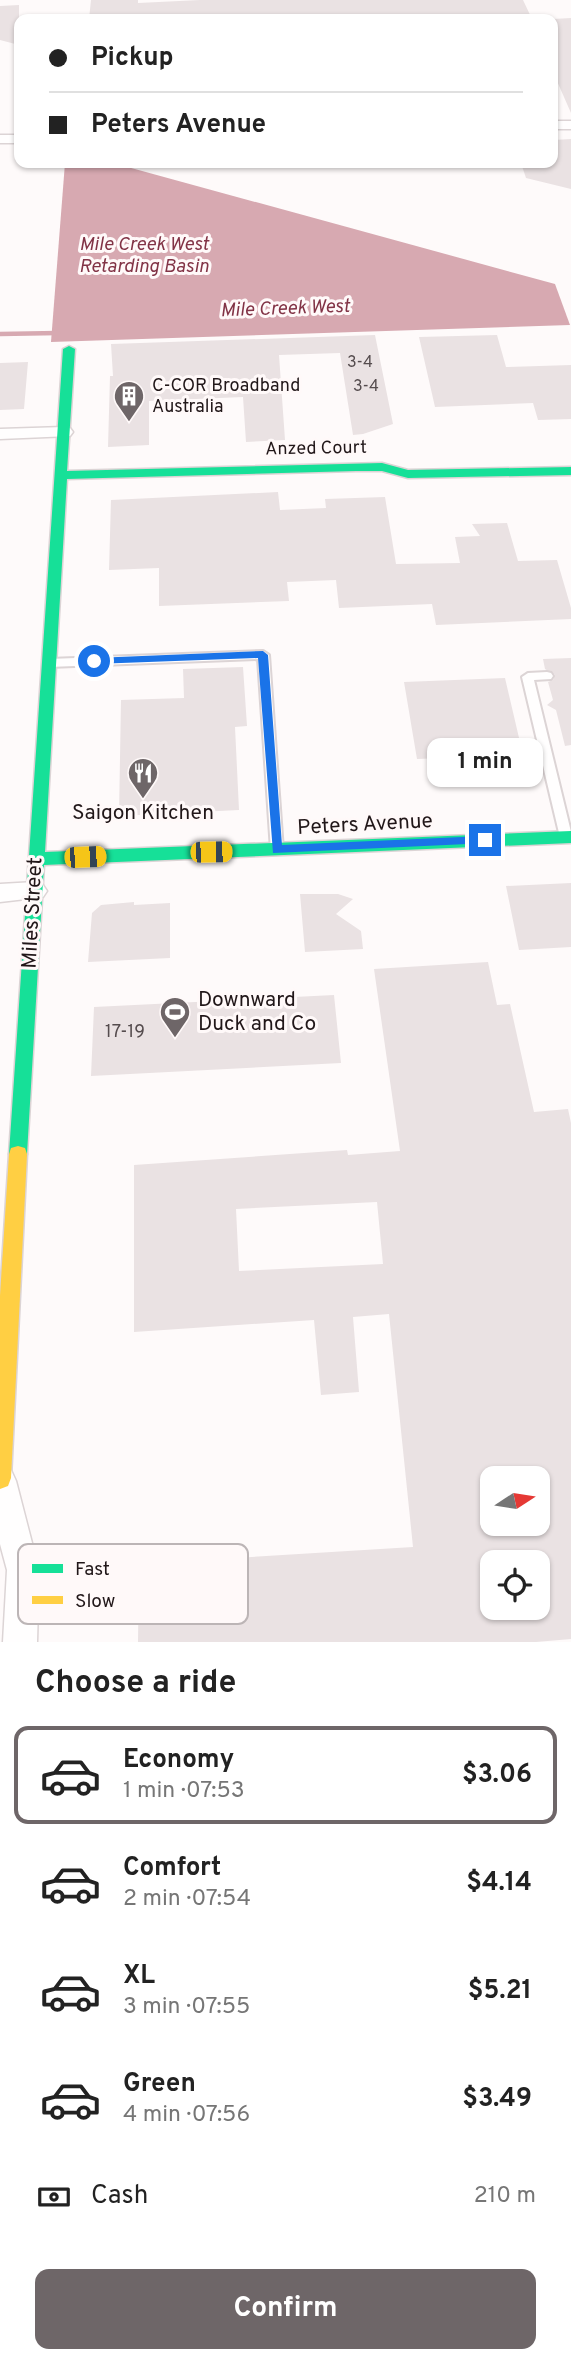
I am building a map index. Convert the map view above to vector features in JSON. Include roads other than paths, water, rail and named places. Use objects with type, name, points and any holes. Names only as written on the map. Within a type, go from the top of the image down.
[{"type":"street","name":"Miles Street","points":[[18,1550],[0,1480],[69,349]]},
{"type":"street","points":[[0,434],[64,432]]},
{"type":"street","name":"Anzed Court","points":[[62,475],[356,467],[382,467],[408,474],[571,471]]},
{"type":"street","name":"Peters Avenue","points":[[36,859],[568,837]]},
{"type":"street","points":[[0,893],[35,891]]},
{"type":"street","name":"Miles Street","points":[[20,1642],[21,1624]]},
{"type":"lane","points":[[49,663],[263,655],[277,850]]},
{"type":"lane","points":[[547,676],[528,677],[568,837]]},
{"type":"water","name":"Mile Creek West Retarding Basin","points":[[65,168],[131,168],[555,284],[570,325],[51,342]]},
{"type":"waterway","name":"Mile Creek West","points":[[0,334],[58,333]]},
{"type":"place","name":"C-COR Broadband Australia","points":[[129,423]]},
{"type":"place","name":"Saigon Kitchen","points":[[143,800]]},
{"type":"place","name":"Downward Duck and Co","points":[[175,1039]]}]
